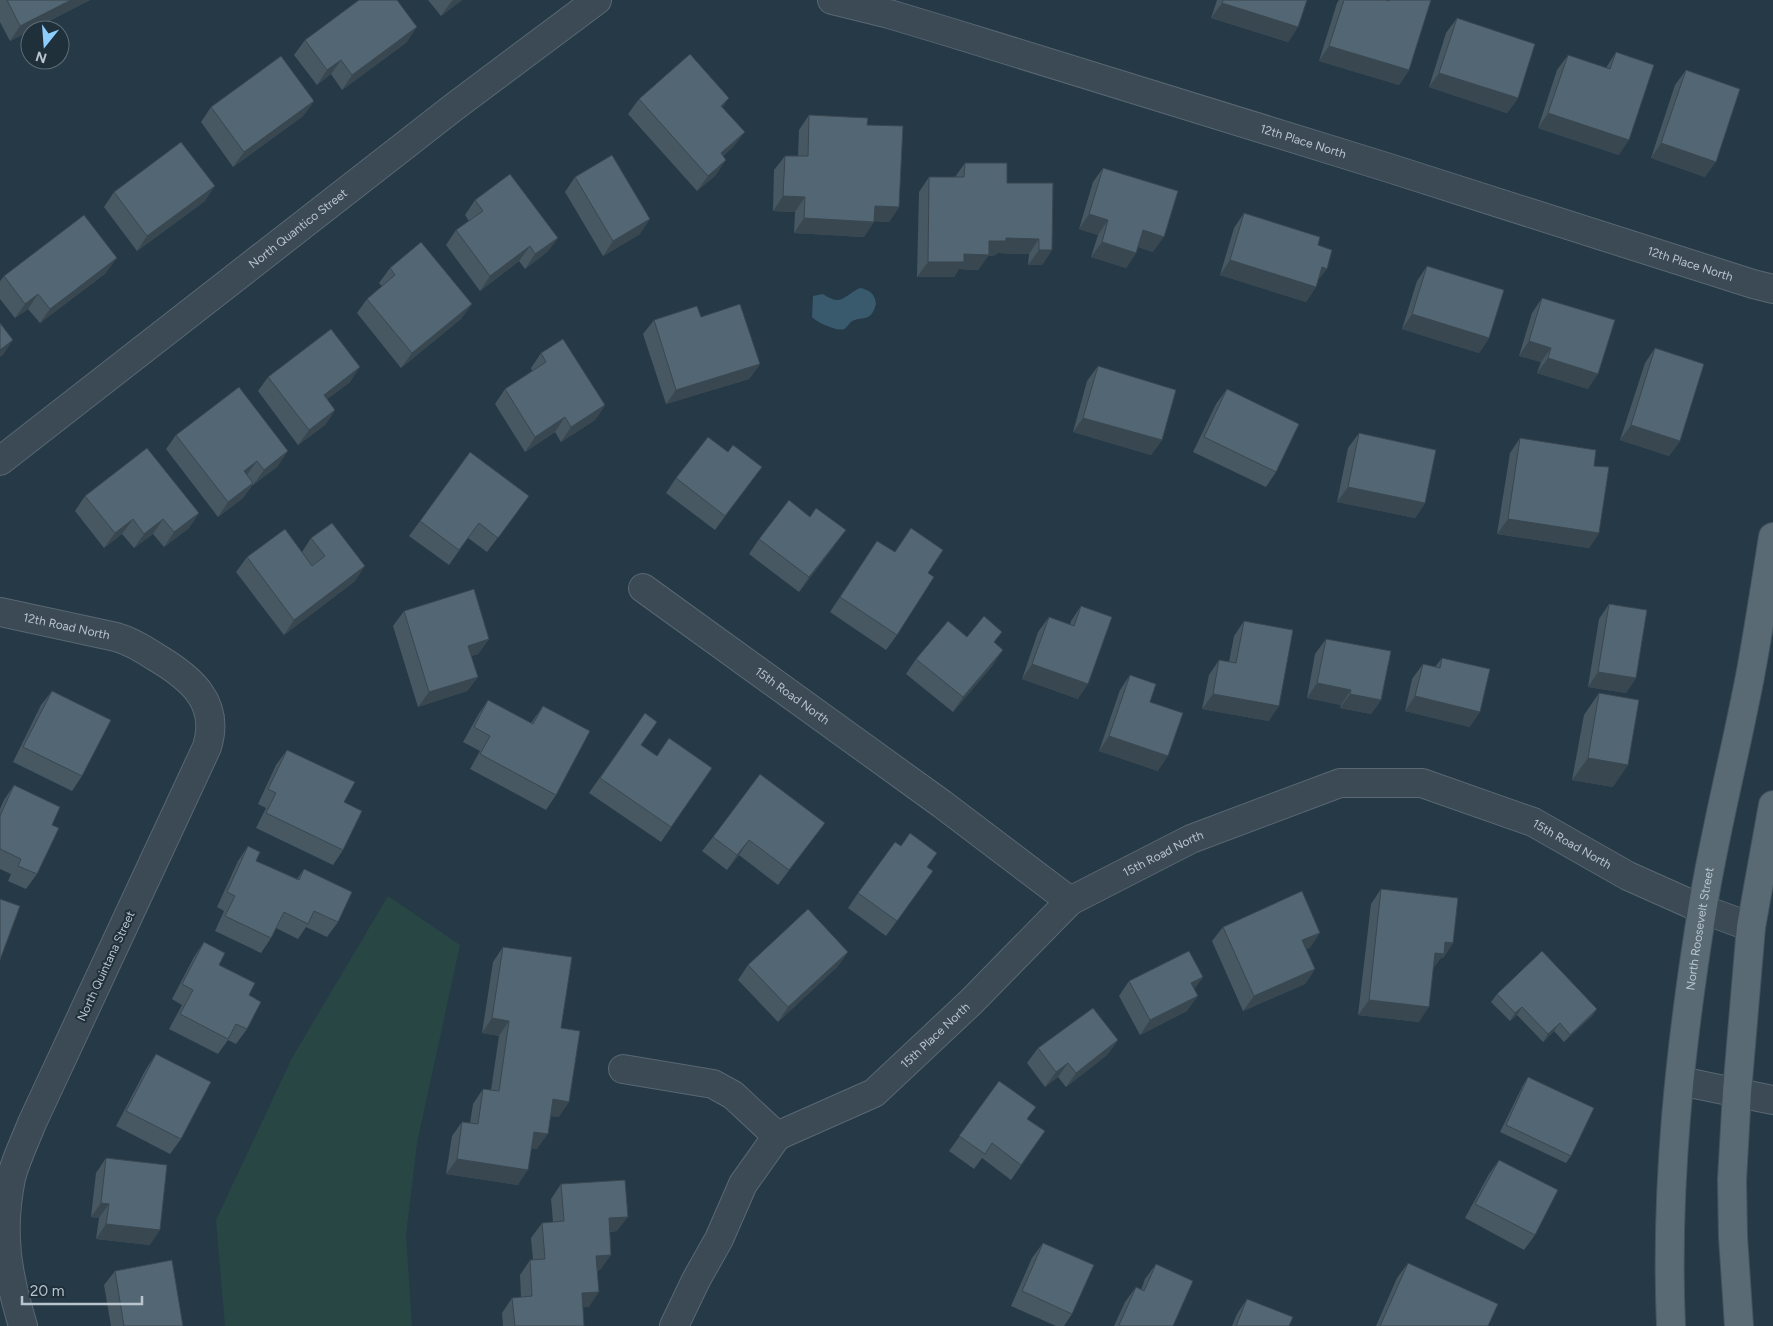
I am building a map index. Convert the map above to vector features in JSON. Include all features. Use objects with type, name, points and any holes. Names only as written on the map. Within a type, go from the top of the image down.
[{"type":"main road","name":"North Roosevelt Street","points":[[1671,1326],[1670,1229],[1673,1155],[1680,1081],[1702,909],[1751,670],[1773,537]]},
{"type":"main road","points":[[1738,1326],[1732,1180],[1737,1092],[1751,927],[1773,805]]},
{"type":"street","name":"North Quantico Street","points":[[0,461],[454,107],[596,0]]},
{"type":"street","name":"12th Place North","points":[[832,0],[891,7],[1773,289]]},
{"type":"street","name":"15th Road North","points":[[643,588],[942,804],[1070,901],[1191,839],[1340,784],[1422,783],[1533,822],[1628,876],[1702,909],[1751,927]]},
{"type":"street","name":"12th Road North","points":[[0,612],[116,637],[132,643]]},
{"type":"street","name":"North Quintana Street","points":[[23,1326],[4,1248],[4,1224],[11,1178],[32,1123],[207,747],[210,732],[209,711],[195,686],[172,666],[132,643]]},
{"type":"street","name":"15th Place North","points":[[777,1136],[874,1094],[971,1002],[1070,901]]},
{"type":"street","points":[[623,1069],[713,1084],[733,1096],[777,1136],[743,1184],[719,1240],[696,1280],[674,1326]]},
{"type":"street","points":[[1680,1081],[1773,1100]]},
{"type":"green space","points":[[388,896],[460,945],[417,1143],[406,1235],[412,1326],[225,1326],[216,1220],[292,1058]]},
{"type":"water","points":[[860,288],[869,291],[873,295],[876,304],[870,316],[852,321],[841,330],[827,326],[812,317],[813,296],[823,294],[834,300],[839,300]]},
{"type":"building","points":[[7,0],[71,0],[32,20],[20,20],[20,26]]},
{"type":"building","points":[[359,0],[397,0],[417,27],[352,75],[341,60],[327,70],[305,40]]},
{"type":"building","points":[[1223,0],[1307,0],[1298,27],[1222,3]]},
{"type":"building","points":[[1344,0],[1431,0],[1409,70],[1329,46]]},
{"type":"building","points":[[1457,18],[1535,44],[1518,98],[1439,73]]},
{"type":"building","points":[[1616,52],[1654,65],[1629,140],[1548,113],[1568,55],[1610,69]]},
{"type":"building","points":[[690,54],[729,98],[721,106],[745,132],[721,153],[726,160],[708,176],[639,99]]},
{"type":"building","points":[[281,56],[314,101],[244,152],[211,107]]},
{"type":"building","points":[[1686,70],[1740,89],[1716,162],[1661,143]]},
{"type":"building","points":[[809,115],[868,118],[867,125],[903,126],[899,207],[875,206],[874,222],[804,218],[805,197],[783,196],[785,156],[808,156]]},
{"type":"building","points":[[181,142],[215,186],[147,236],[114,192]]},
{"type":"building","points":[[612,155],[650,219],[613,241],[575,177]]},
{"type":"building","points":[[965,163],[1007,163],[1007,183],[1053,183],[1052,250],[1039,250],[1039,239],[1006,238],[1006,241],[989,241],[989,255],[964,254],[964,262],[928,262],[929,177],[964,177]]},
{"type":"building","points":[[1103,168],[1178,191],[1164,237],[1143,230],[1136,253],[1102,242],[1108,220],[1089,214]]},
{"type":"building","points":[[510,174],[558,238],[535,254],[530,246],[490,276],[456,230],[483,211],[475,200]]},
{"type":"building","points":[[1244,213],[1320,237],[1318,245],[1332,250],[1327,269],[1322,267],[1316,287],[1230,260]]},
{"type":"building","points":[[84,215],[117,258],[50,309],[38,294],[25,304],[4,276]]},
{"type":"building","points":[[421,242],[472,304],[412,353],[367,299],[395,275],[390,268]]},
{"type":"building","points":[[1427,266],[1504,290],[1489,338],[1412,314]]},
{"type":"building","points":[[1542,298],[1615,320],[1598,374],[1548,358],[1551,348],[1529,341]]},
{"type":"building","points":[[740,304],[760,364],[676,390],[654,320],[697,306],[701,317]]},
{"type":"building","points":[[0,323],[13,340],[0,350]]},
{"type":"building","points":[[331,329],[360,367],[324,395],[335,410],[309,430],[268,377]]},
{"type":"building","points":[[563,339],[605,405],[571,427],[565,417],[535,437],[505,389],[546,362],[541,353]]},
{"type":"building","points":[[1655,348],[1704,364],[1680,441],[1631,425]]},
{"type":"building","points":[[1098,366],[1176,390],[1162,440],[1083,418]]},
{"type":"building","points":[[239,387],[288,451],[264,470],[257,461],[244,471],[253,483],[228,502],[176,435]]},
{"type":"building","points":[[1227,389],[1299,424],[1276,472],[1204,437]]},
{"type":"building","points":[[1359,433],[1436,450],[1425,503],[1348,487]]},
{"type":"building","points":[[708,437],[728,452],[733,445],[762,467],[725,516],[676,478]]},
{"type":"building","points":[[1520,438],[1596,450],[1594,466],[1609,467],[1599,533],[1508,519]]},
{"type":"building","points":[[147,448],[199,513],[174,532],[163,519],[144,534],[133,519],[115,533],[85,496]]},
{"type":"building","points":[[470,452],[529,496],[498,538],[479,523],[459,550],[420,521]]},
{"type":"building","points":[[789,500],[810,517],[816,508],[846,530],[809,577],[759,539]]},
{"type":"building","points":[[332,523],[365,566],[294,620],[247,557],[285,529],[312,566],[325,556],[311,538]]},
{"type":"building","points":[[911,528],[943,550],[928,573],[934,577],[897,635],[840,597],[877,541],[895,552]]},
{"type":"building","points":[[474,589],[489,639],[468,646],[478,677],[429,692],[404,611]]},
{"type":"building","points":[[1609,604],[1647,610],[1636,678],[1598,672]]},
{"type":"building","points":[[1081,606],[1112,617],[1088,684],[1032,664],[1049,617],[1074,626]]},
{"type":"building","points":[[984,616],[1002,632],[994,642],[1003,650],[963,697],[916,659],[948,621],[967,637]]},
{"type":"building","points":[[1244,621],[1293,630],[1279,706],[1213,694],[1219,660],[1236,663]]},
{"type":"building","points":[[1326,639],[1391,651],[1381,700],[1350,694],[1351,690],[1317,683]]},
{"type":"building","points":[[1442,658],[1490,669],[1480,712],[1415,696],[1423,664],[1440,668]]},
{"type":"building","points":[[1130,675],[1156,684],[1150,702],[1183,713],[1168,756],[1109,736]]},
{"type":"building","points":[[52,691],[111,720],[82,776],[23,747]]},
{"type":"building","points":[[1599,693],[1639,700],[1628,765],[1588,758]]},
{"type":"building","points":[[488,700],[533,724],[543,706],[590,731],[556,795],[480,754],[490,736],[474,727]]},
{"type":"building","points":[[645,713],[657,722],[641,745],[657,756],[669,738],[712,768],[671,827],[600,778]]},
{"type":"building","points":[[287,750],[355,782],[344,802],[362,811],[343,850],[266,813],[276,793],[268,789]]},
{"type":"building","points":[[760,774],[825,823],[789,870],[749,840],[737,855],[713,837]]},
{"type":"building","points":[[14,785],[60,807],[52,825],[59,828],[37,874],[18,866],[21,859],[0,849],[0,816]]},
{"type":"building","points":[[910,833],[937,853],[927,867],[933,871],[897,921],[858,893],[895,842],[901,846]]},
{"type":"building","points":[[248,846],[260,852],[256,861],[299,880],[304,869],[352,892],[338,922],[314,911],[308,924],[284,912],[271,938],[225,916],[235,896],[227,892]]},
{"type":"building","points":[[1381,889],[1458,898],[1453,943],[1445,942],[1444,954],[1435,953],[1429,1007],[1369,1000]]},
{"type":"building","points":[[1302,891],[1320,933],[1302,940],[1315,969],[1254,996],[1223,927]]},
{"type":"building","points":[[0,899],[20,906],[0,960]]},
{"type":"building","points":[[808,909],[848,952],[788,1007],[748,965]]},
{"type":"building","points":[[204,942],[225,953],[219,965],[255,983],[249,995],[261,1002],[247,1029],[236,1024],[228,1039],[180,1014],[193,990],[182,984]]},
{"type":"building","points":[[503,947],[572,957],[561,1028],[580,1031],[569,1102],[553,1099],[548,1134],[534,1132],[528,1170],[457,1159],[462,1122],[478,1124],[483,1089],[499,1091],[509,1021],[492,1018]]},
{"type":"building","points":[[1189,951],[1203,977],[1191,983],[1198,996],[1150,1020],[1129,981]]},
{"type":"building","points":[[1542,951],[1597,1009],[1570,1035],[1560,1023],[1548,1034],[1522,1007],[1515,1013],[1497,994]]},
{"type":"building","points":[[1093,1008],[1118,1040],[1076,1073],[1068,1063],[1056,1072],[1038,1048]]},
{"type":"building","points":[[156,1054],[211,1082],[181,1139],[126,1111]]},
{"type":"building","points":[[1528,1077],[1594,1108],[1571,1156],[1506,1125]]},
{"type":"building","points":[[999,1081],[1036,1107],[1027,1119],[1045,1131],[1021,1165],[992,1143],[985,1154],[959,1136]]},
{"type":"building","points":[[106,1158],[167,1165],[160,1230],[106,1224],[109,1204],[101,1203]]},
{"type":"building","points":[[1499,1160],[1558,1190],[1535,1235],[1475,1204]]},
{"type":"building","points":[[625,1180],[628,1217],[609,1218],[611,1255],[596,1256],[599,1292],[582,1293],[584,1326],[515,1326],[512,1298],[532,1296],[530,1260],[545,1259],[542,1223],[564,1221],[561,1184]]},
{"type":"building","points":[[1043,1243],[1094,1265],[1072,1314],[1022,1291]]},
{"type":"building","points":[[172,1260],[183,1326],[124,1326],[115,1271]]},
{"type":"building","points":[[1408,1263],[1498,1304],[1488,1326],[1380,1326]]},
{"type":"building","points":[[1156,1264],[1193,1281],[1173,1326],[1119,1325],[1136,1287],[1144,1291]]},
{"type":"building","points":[[1247,1299],[1293,1317],[1289,1326],[1236,1326]]}]
